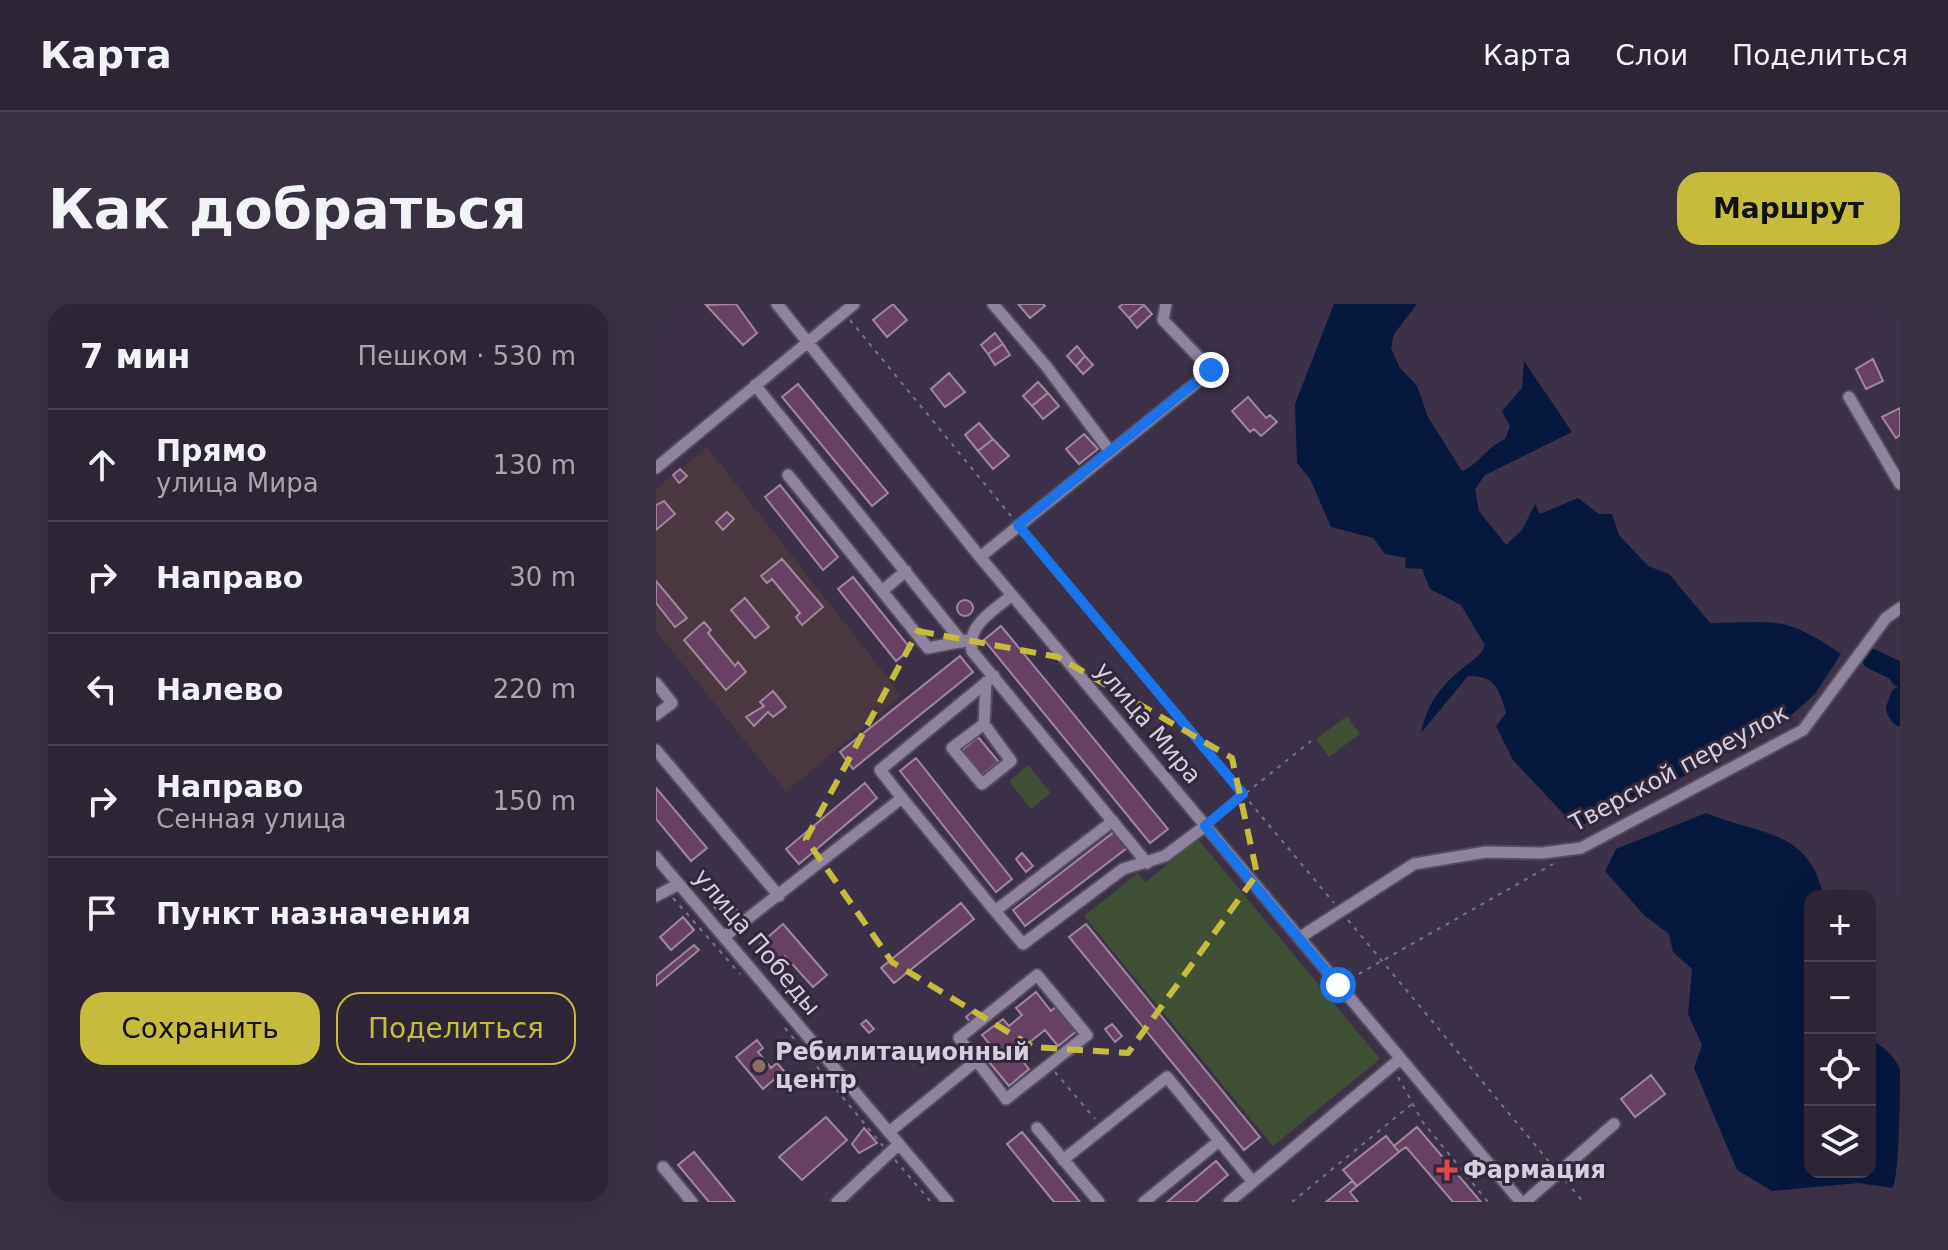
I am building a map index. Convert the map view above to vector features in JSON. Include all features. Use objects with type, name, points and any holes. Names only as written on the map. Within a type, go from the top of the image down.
[{"type":"street","name":"улица Мира","points":[[777,304],[980,557],[1338,985],[1396,1062],[1523,1202]]},
{"type":"street","points":[[656,468],[854,304]]},
{"type":"street","points":[[993,304],[1046,366],[1109,450]]},
{"type":"street","points":[[980,557],[1216,366],[1163,320],[1166,304]]},
{"type":"street","points":[[755,385],[966,641],[990,679],[1147,863]]},
{"type":"street","points":[[1849,397],[1900,484]]},
{"type":"street","points":[[788,475],[928,648],[966,641],[974,629],[1012,595]]},
{"type":"street","points":[[882,591],[906,571]]},
{"type":"street","name":"Тверской переулок","points":[[1299,938],[1414,864],[1486,852],[1542,853],[1581,848],[1803,730],[1886,618],[1900,608]]},
{"type":"street","points":[[984,724],[952,748],[982,784],[1011,761],[984,724],[990,679]]},
{"type":"street","points":[[990,679],[880,770],[1023,944],[1123,869],[1165,856],[1205,826]]},
{"type":"street","points":[[656,683],[672,703],[656,715]]},
{"type":"street","points":[[656,750],[779,896]]},
{"type":"street","points":[[724,937],[902,798]]},
{"type":"street","points":[[995,911],[1113,821]]},
{"type":"street","name":"улица Победы","points":[[656,857],[948,1202]]},
{"type":"street","points":[[662,893],[679,884]]},
{"type":"street","points":[[1037,975],[1087,1035],[1006,1099],[976,1061],[959,1038],[1037,975]]},
{"type":"street","points":[[889,1132],[976,1061]]},
{"type":"street","points":[[1229,1202],[1396,1062]]},
{"type":"street","points":[[1063,1160],[1167,1077],[1253,1182]]},
{"type":"street","points":[[1523,1202],[1614,1124]]},
{"type":"street","points":[[1037,1128],[1099,1202]]},
{"type":"street","points":[[1144,1202],[1219,1141]]},
{"type":"street","points":[[837,1202],[899,1144]]},
{"type":"street","points":[[663,1167],[692,1202]]},
{"type":"path","points":[[844,312],[1583,1202]]},
{"type":"path","points":[[1205,826],[1311,741]]},
{"type":"path","points":[[1338,985],[1555,863]]},
{"type":"path","points":[[662,893],[739,973]]},
{"type":"path","points":[[778,1019],[931,1202]]},
{"type":"path","points":[[1396,1062],[1422,1121],[1488,1202]]},
{"type":"path","points":[[1049,1065],[1103,1128]]},
{"type":"path","points":[[1292,1202],[1413,1104]]},
{"type":"highlighted area","points":[[918,631],[1058,657],[1232,758],[1257,874],[1128,1053],[1033,1047],[892,962],[806,839]]},
{"type":"shaded area","points":[[707,447],[901,695],[786,792],[656,631],[656,489]]},
{"type":"green space","points":[[1347,716],[1360,734],[1329,757],[1316,739]]},
{"type":"green space","points":[[1028,765],[1051,793],[1031,809],[1009,781]]},
{"type":"green space","points":[[1198,839],[1380,1059],[1273,1146],[1084,916],[1138,873],[1146,882]]},
{"type":"water","points":[[1334,304],[1417,304],[1394,334],[1391,348],[1400,368],[1417,386],[1428,417],[1462,471],[1505,439],[1510,426],[1502,411],[1522,388],[1524,361],[1572,432],[1485,475],[1475,489],[1479,511],[1506,545],[1522,530],[1535,504],[1540,514],[1578,498],[1599,514],[1612,514],[1619,535],[1648,566],[1669,574],[1710,623],[1765,622],[1792,627],[1841,654],[1815,694],[1787,719],[1626,808],[1576,827],[1513,760],[1496,726],[1506,713],[1498,690],[1490,681],[1468,676],[1421,733],[1427,714],[1441,689],[1478,656],[1485,645],[1461,605],[1430,589],[1422,569],[1405,568],[1406,558],[1385,554],[1373,538],[1331,527],[1310,479],[1297,463],[1295,404]]},
{"type":"water","points":[[1706,813],[1780,838],[1807,858],[1821,890],[1804,890],[1804,1178],[1876,1178],[1876,1043],[1891,1055],[1900,1070],[1898,1147],[1893,1188],[1858,1183],[1772,1191],[1737,1170],[1694,1068],[1702,1045],[1688,1014],[1692,969],[1673,952],[1669,934],[1645,916],[1605,871],[1616,849]]},
{"type":"building","points":[[736,304],[757,333],[743,345],[706,305]]},
{"type":"building","points":[[893,304],[907,320],[887,337],[873,320]]},
{"type":"building","points":[[1018,304],[1043,304],[1045,306],[1030,318]]},
{"type":"building","points":[[1123,304],[1144,305],[1129,318],[1119,307]]},
{"type":"building","points":[[1144,305],[1152,314],[1137,328],[1129,318]]},
{"type":"building","points":[[995,333],[1003,344],[988,354],[981,345]]},
{"type":"building","points":[[1003,344],[1010,355],[995,365],[988,354]]},
{"type":"building","points":[[1077,346],[1085,356],[1076,366],[1067,356]]},
{"type":"building","points":[[1085,356],[1093,365],[1083,374],[1076,366]]},
{"type":"building","points":[[1873,359],[1883,381],[1866,389],[1856,369]]},
{"type":"building","points":[[949,373],[965,392],[945,407],[931,389]]},
{"type":"building","points":[[1038,382],[1048,393],[1032,406],[1023,396]]},
{"type":"building","points":[[798,384],[888,493],[872,506],[782,397]]},
{"type":"building","points":[[1048,393],[1059,406],[1043,419],[1032,406]]},
{"type":"building","points":[[1248,397],[1266,418],[1270,415],[1277,422],[1261,436],[1254,429],[1250,432],[1232,411]]},
{"type":"building","points":[[1900,408],[1900,435],[1896,438],[1882,417]]},
{"type":"building","points":[[979,423],[993,439],[978,451],[965,435]]},
{"type":"building","points":[[1084,434],[1098,449],[1079,464],[1066,449]]},
{"type":"building","points":[[993,439],[1009,456],[993,469],[978,451]]},
{"type":"building","points":[[680,469],[687,476],[679,483],[673,475]]},
{"type":"building","points":[[780,485],[838,557],[823,570],[765,497]]},
{"type":"building","points":[[664,501],[675,514],[656,530],[656,505]]},
{"type":"building","points":[[727,512],[734,519],[723,530],[716,522]]},
{"type":"building","points":[[782,559],[823,607],[802,625],[796,617],[800,613],[772,579],[767,583],[761,576]]},
{"type":"building","points":[[853,577],[911,649],[896,661],[838,589]]},
{"type":"building","points":[[656,581],[687,618],[675,627],[656,603]]},
{"type":"building","points":[[745,598],[769,627],[755,638],[731,610]]},
{"type":"building","points":[[965,600],[973,608],[965,616],[957,608]]},
{"type":"building","points":[[704,622],[711,630],[708,633],[735,666],[738,662],[746,672],[726,690],[684,640]]},
{"type":"building","points":[[1001,626],[1168,829],[1150,843],[984,640]]},
{"type":"building","points":[[960,656],[973,672],[853,769],[840,752]]},
{"type":"building","points":[[773,691],[786,707],[773,717],[768,712],[754,726],[746,717],[764,706],[760,702]]},
{"type":"building","points":[[978,737],[999,762],[982,775],[962,750]]},
{"type":"building","points":[[916,758],[1012,879],[996,892],[900,771]]},
{"type":"building","points":[[865,783],[877,798],[799,864],[786,849]]},
{"type":"building","points":[[656,788],[707,848],[691,861],[656,819]]},
{"type":"building","points":[[1114,832],[1127,848],[1025,926],[1013,910]]},
{"type":"building","points":[[1022,853],[1033,866],[1026,872],[1016,859]]},
{"type":"building","points":[[716,883],[738,911],[730,918],[721,907],[717,910],[713,905],[717,902],[708,890]]},
{"type":"building","points":[[961,903],[974,919],[894,983],[881,968]]},
{"type":"building","points":[[683,917],[694,930],[671,950],[660,937]]},
{"type":"building","points":[[783,924],[827,975],[813,987],[785,956],[776,963],[760,944]]},
{"type":"building","points":[[1086,924],[1260,1137],[1244,1150],[1069,937]]},
{"type":"building","points":[[694,945],[699,950],[656,986],[656,976]]},
{"type":"building","points":[[1036,992],[1051,1011],[1058,1005],[1078,1030],[1058,1046],[1045,1030],[1016,1053],[1029,1069],[1009,1086],[989,1062],[998,1054],[982,1035],[1003,1019],[1009,1026],[1022,1015],[1016,1008]]},
{"type":"building","points":[[973,1011],[978,1017],[971,1023],[966,1017]]},
{"type":"building","points":[[866,1020],[874,1029],[869,1033],[861,1024]]},
{"type":"building","points":[[1112,1024],[1122,1036],[1115,1042],[1105,1029]]},
{"type":"building","points":[[757,1040],[763,1048],[758,1052],[771,1068],[777,1063],[784,1071],[763,1089],[736,1057]]},
{"type":"building","points":[[1651,1075],[1665,1094],[1635,1117],[1621,1099]]},
{"type":"building","points":[[826,1117],[847,1140],[802,1180],[779,1157]]},
{"type":"building","points":[[1417,1127],[1481,1202],[1453,1202],[1406,1147],[1399,1152],[1394,1146]]},
{"type":"building","points":[[864,1128],[877,1143],[859,1153],[852,1144]]},
{"type":"building","points":[[1022,1132],[1080,1202],[1054,1202],[1007,1144]]},
{"type":"building","points":[[1386,1136],[1399,1152],[1357,1186],[1343,1170]]},
{"type":"building","points":[[694,1152],[735,1202],[709,1202],[678,1165]]},
{"type":"building","points":[[1216,1161],[1228,1175],[1196,1202],[1167,1202]]},
{"type":"building","points":[[1352,1181],[1357,1186],[1350,1192],[1358,1202],[1326,1202]]},
{"type":"waterway","points":[[1872,659],[1897,671],[1900,677]]},
{"type":"waterway","points":[[1900,697],[1896,709],[1900,716]]},
{"type":"place","name":"Ребилитационный центр","points":[[759,1066]]},
{"type":"place","name":"Фармация","points":[[1447,1170]]},
{"type":"route","points":[[1211,370],[1018,525],[1243,794],[1205,826],[1338,985]]}]
